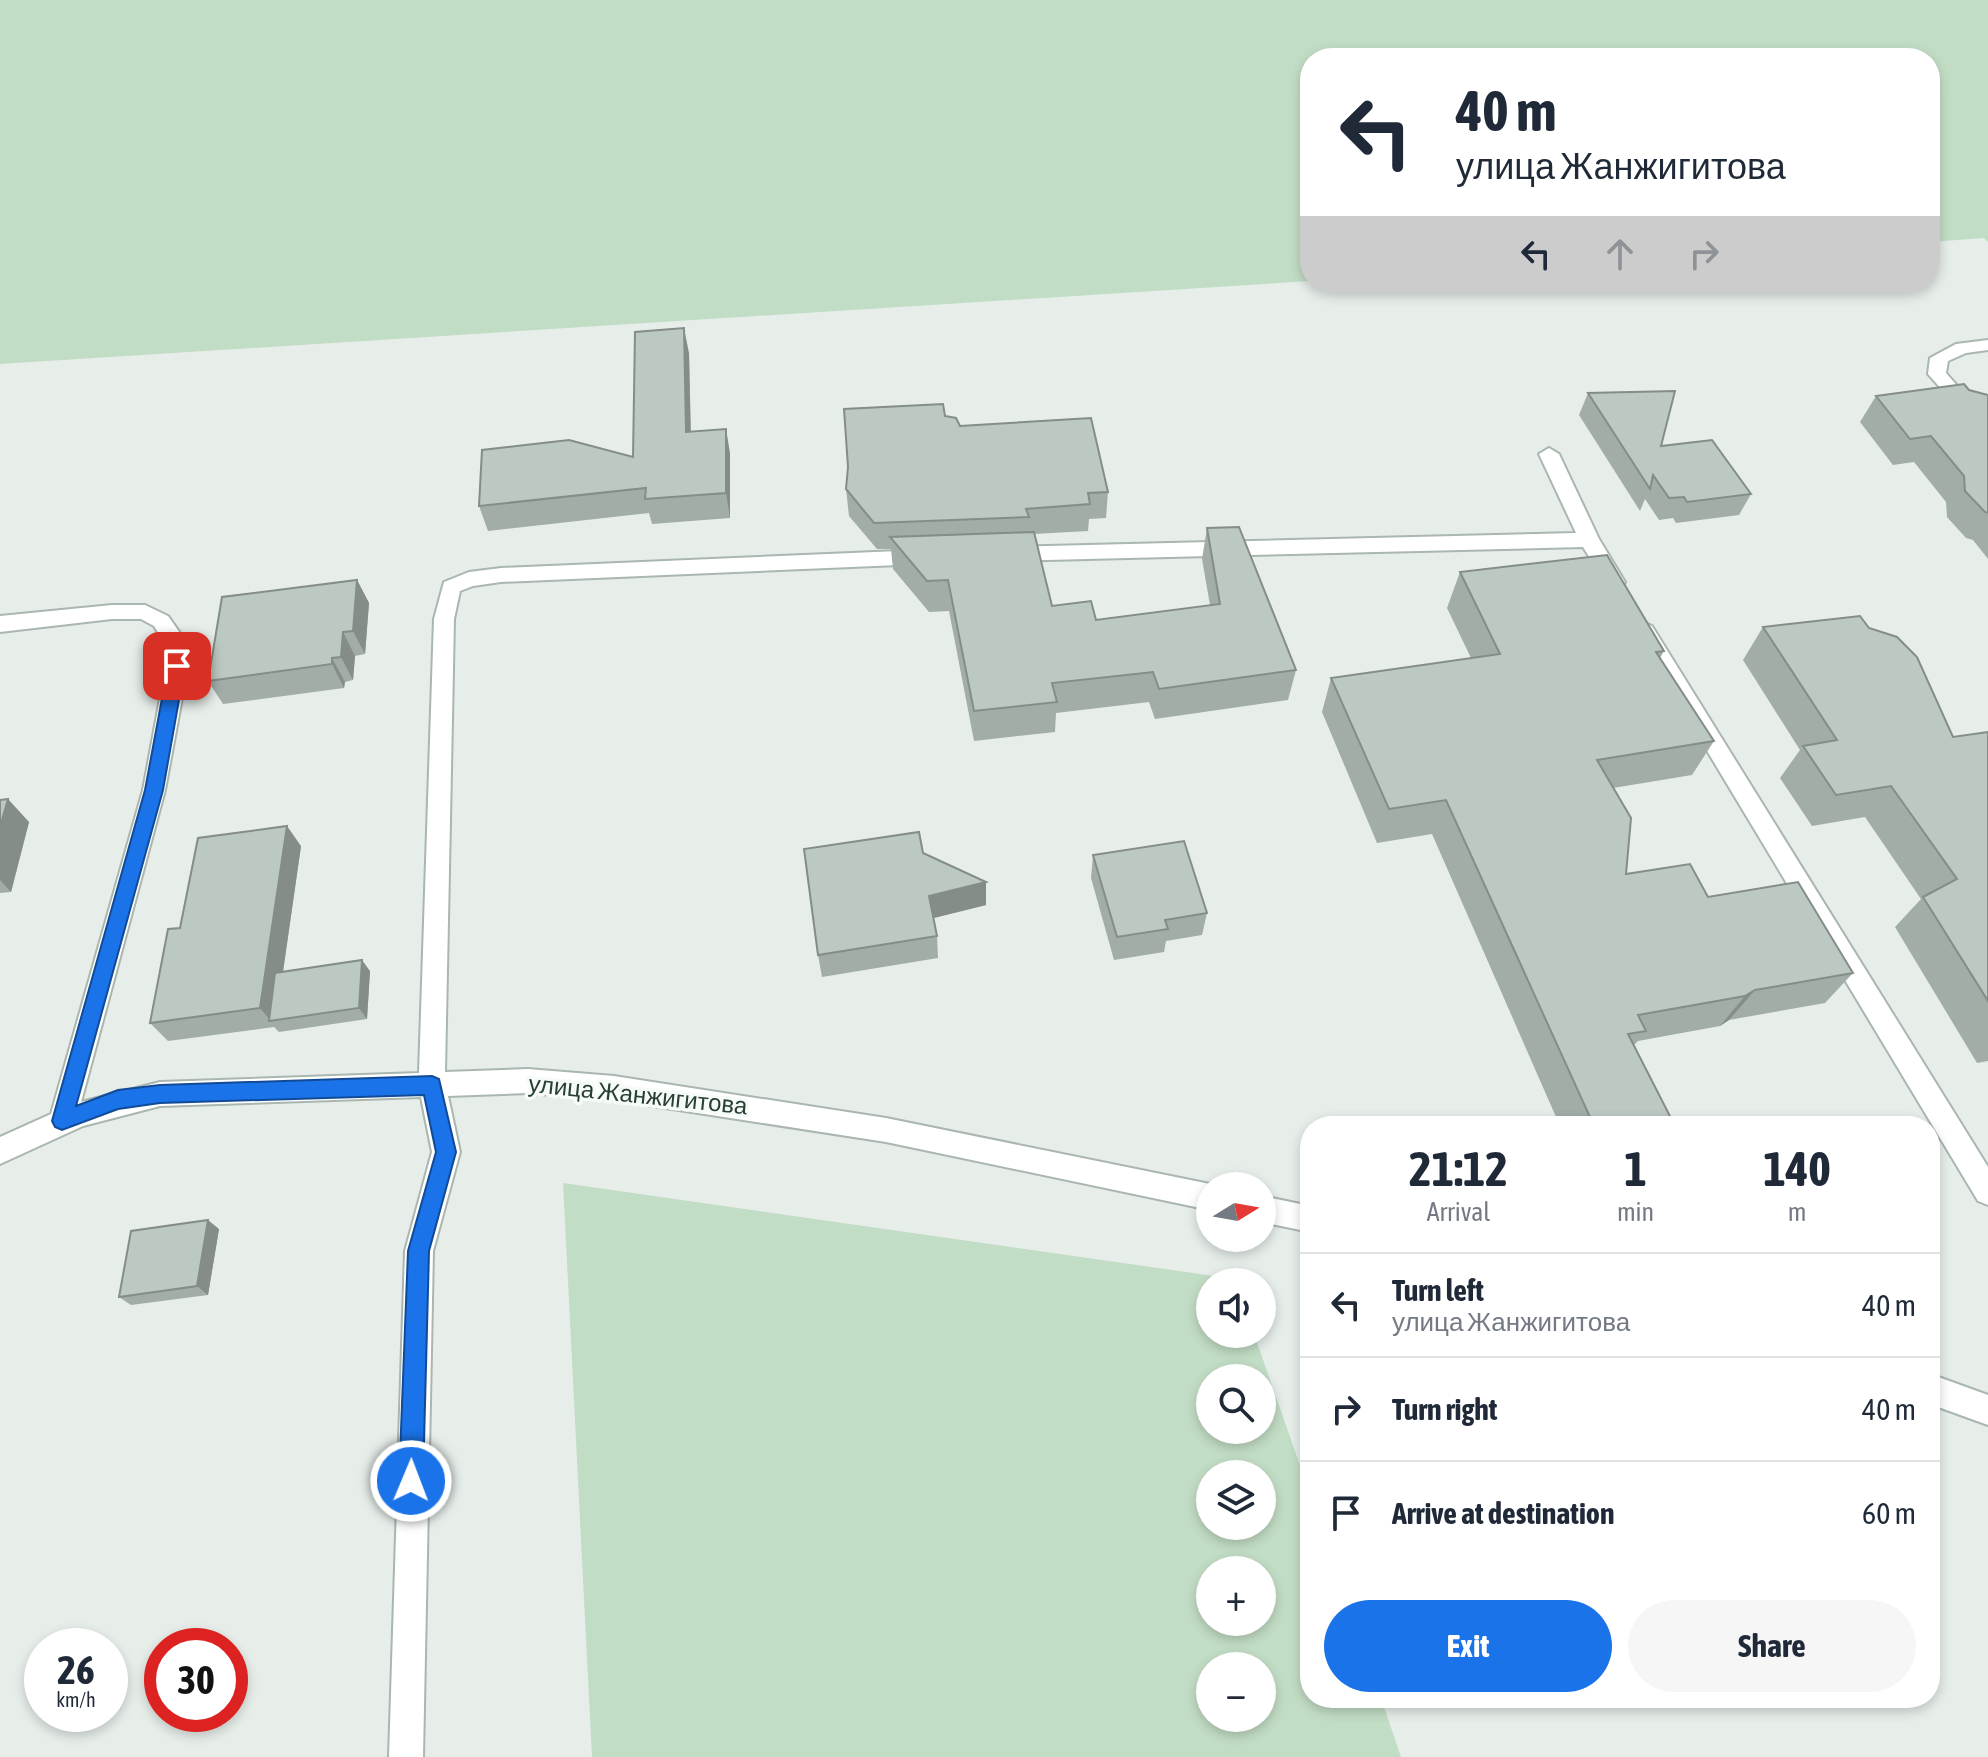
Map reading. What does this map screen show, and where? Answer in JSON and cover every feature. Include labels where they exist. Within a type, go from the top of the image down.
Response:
[{"type":"street","points":[[1958,397],[1937,374],[1939,358],[1962,348],[1988,345]]},
{"type":"street","points":[[1549,454],[1589,540],[1988,1192]]},
{"type":"street","points":[[982,554],[1589,540]]},
{"type":"street","points":[[406,1757],[419,1251],[446,1152],[432,1085],[444,619],[451,587],[469,579],[501,575],[950,555]]},
{"type":"street","points":[[0,624],[112,612],[145,612],[161,621],[176,643],[177,666],[154,790],[62,1121]]},
{"type":"street","name":"улица Жанжигитова","points":[[0,1151],[62,1121],[118,1100],[160,1094],[528,1081],[614,1088],[886,1130],[1196,1194]]},
{"type":"street","points":[[1276,1212],[1300,1217]]},
{"type":"street","points":[[1940,1393],[1988,1410]]},
{"type":"green space","points":[[0,0],[1988,0],[1988,242],[1984,238],[1940,241],[1940,48],[1300,48],[1300,282],[0,364]]},
{"type":"green space","points":[[563,1183],[1196,1273],[1196,1348],[1259,1348],[1264,1364],[1196,1364],[1196,1444],[1276,1444],[1276,1397],[1300,1465],[1300,1708],[1384,1708],[1401,1757],[592,1757]]},
{"type":"building","points":[[684,328],[686,432],[726,429],[726,493],[645,499],[646,488],[479,506],[482,450],[569,440],[633,457],[635,332]]},
{"type":"building","points":[[1964,384],[1969,390],[1988,395],[1988,513],[1965,491],[1964,476],[1931,436],[1910,439],[1876,396]]},
{"type":"building","points":[[1675,391],[1661,446],[1712,440],[1751,494],[1687,502],[1684,497],[1669,498],[1653,475],[1650,489],[1588,393]]},
{"type":"building","points":[[943,404],[945,416],[956,418],[960,426],[1091,418],[1108,492],[1088,493],[1090,504],[1026,509],[1029,517],[874,523],[846,489],[848,467],[844,409]]},
{"type":"building","points":[[1239,527],[1296,670],[1159,689],[1153,672],[1052,683],[1057,702],[974,711],[948,580],[927,581],[890,537],[1034,532],[1052,606],[1091,601],[1096,620],[1220,604],[1207,528]]},
{"type":"building","points":[[1607,555],[1664,651],[1656,652],[1714,741],[1597,760],[1631,818],[1626,874],[1690,864],[1708,897],[1798,882],[1853,973],[1638,1015],[1646,1031],[1628,1034],[1670,1116],[1589,1116],[1446,800],[1389,809],[1331,678],[1500,654],[1460,572]]},
{"type":"building","points":[[357,580],[353,631],[343,632],[341,657],[332,658],[332,664],[208,681],[222,597]]},
{"type":"building","points":[[1860,616],[1869,628],[1897,637],[1917,657],[1953,737],[1988,732],[1988,1001],[1923,897],[1957,879],[1891,786],[1836,795],[1803,746],[1837,740],[1763,627]]},
{"type":"building","points":[[8,799],[0,827],[0,800]]},
{"type":"building","points":[[287,826],[260,1008],[150,1023],[168,929],[180,928],[198,838]]},
{"type":"building","points":[[919,832],[923,853],[986,882],[929,896],[937,936],[818,955],[804,849]]},
{"type":"building","points":[[1184,841],[1207,913],[1165,920],[1168,929],[1117,937],[1093,855]]},
{"type":"building","points":[[362,960],[359,1008],[269,1021],[275,973]]},
{"type":"building","points":[[208,1220],[197,1286],[119,1297],[131,1231]]},
{"type":"route","points":[[177,666],[154,790],[62,1121],[118,1100],[160,1094],[432,1085],[446,1152],[419,1251],[411,1481]]}]
